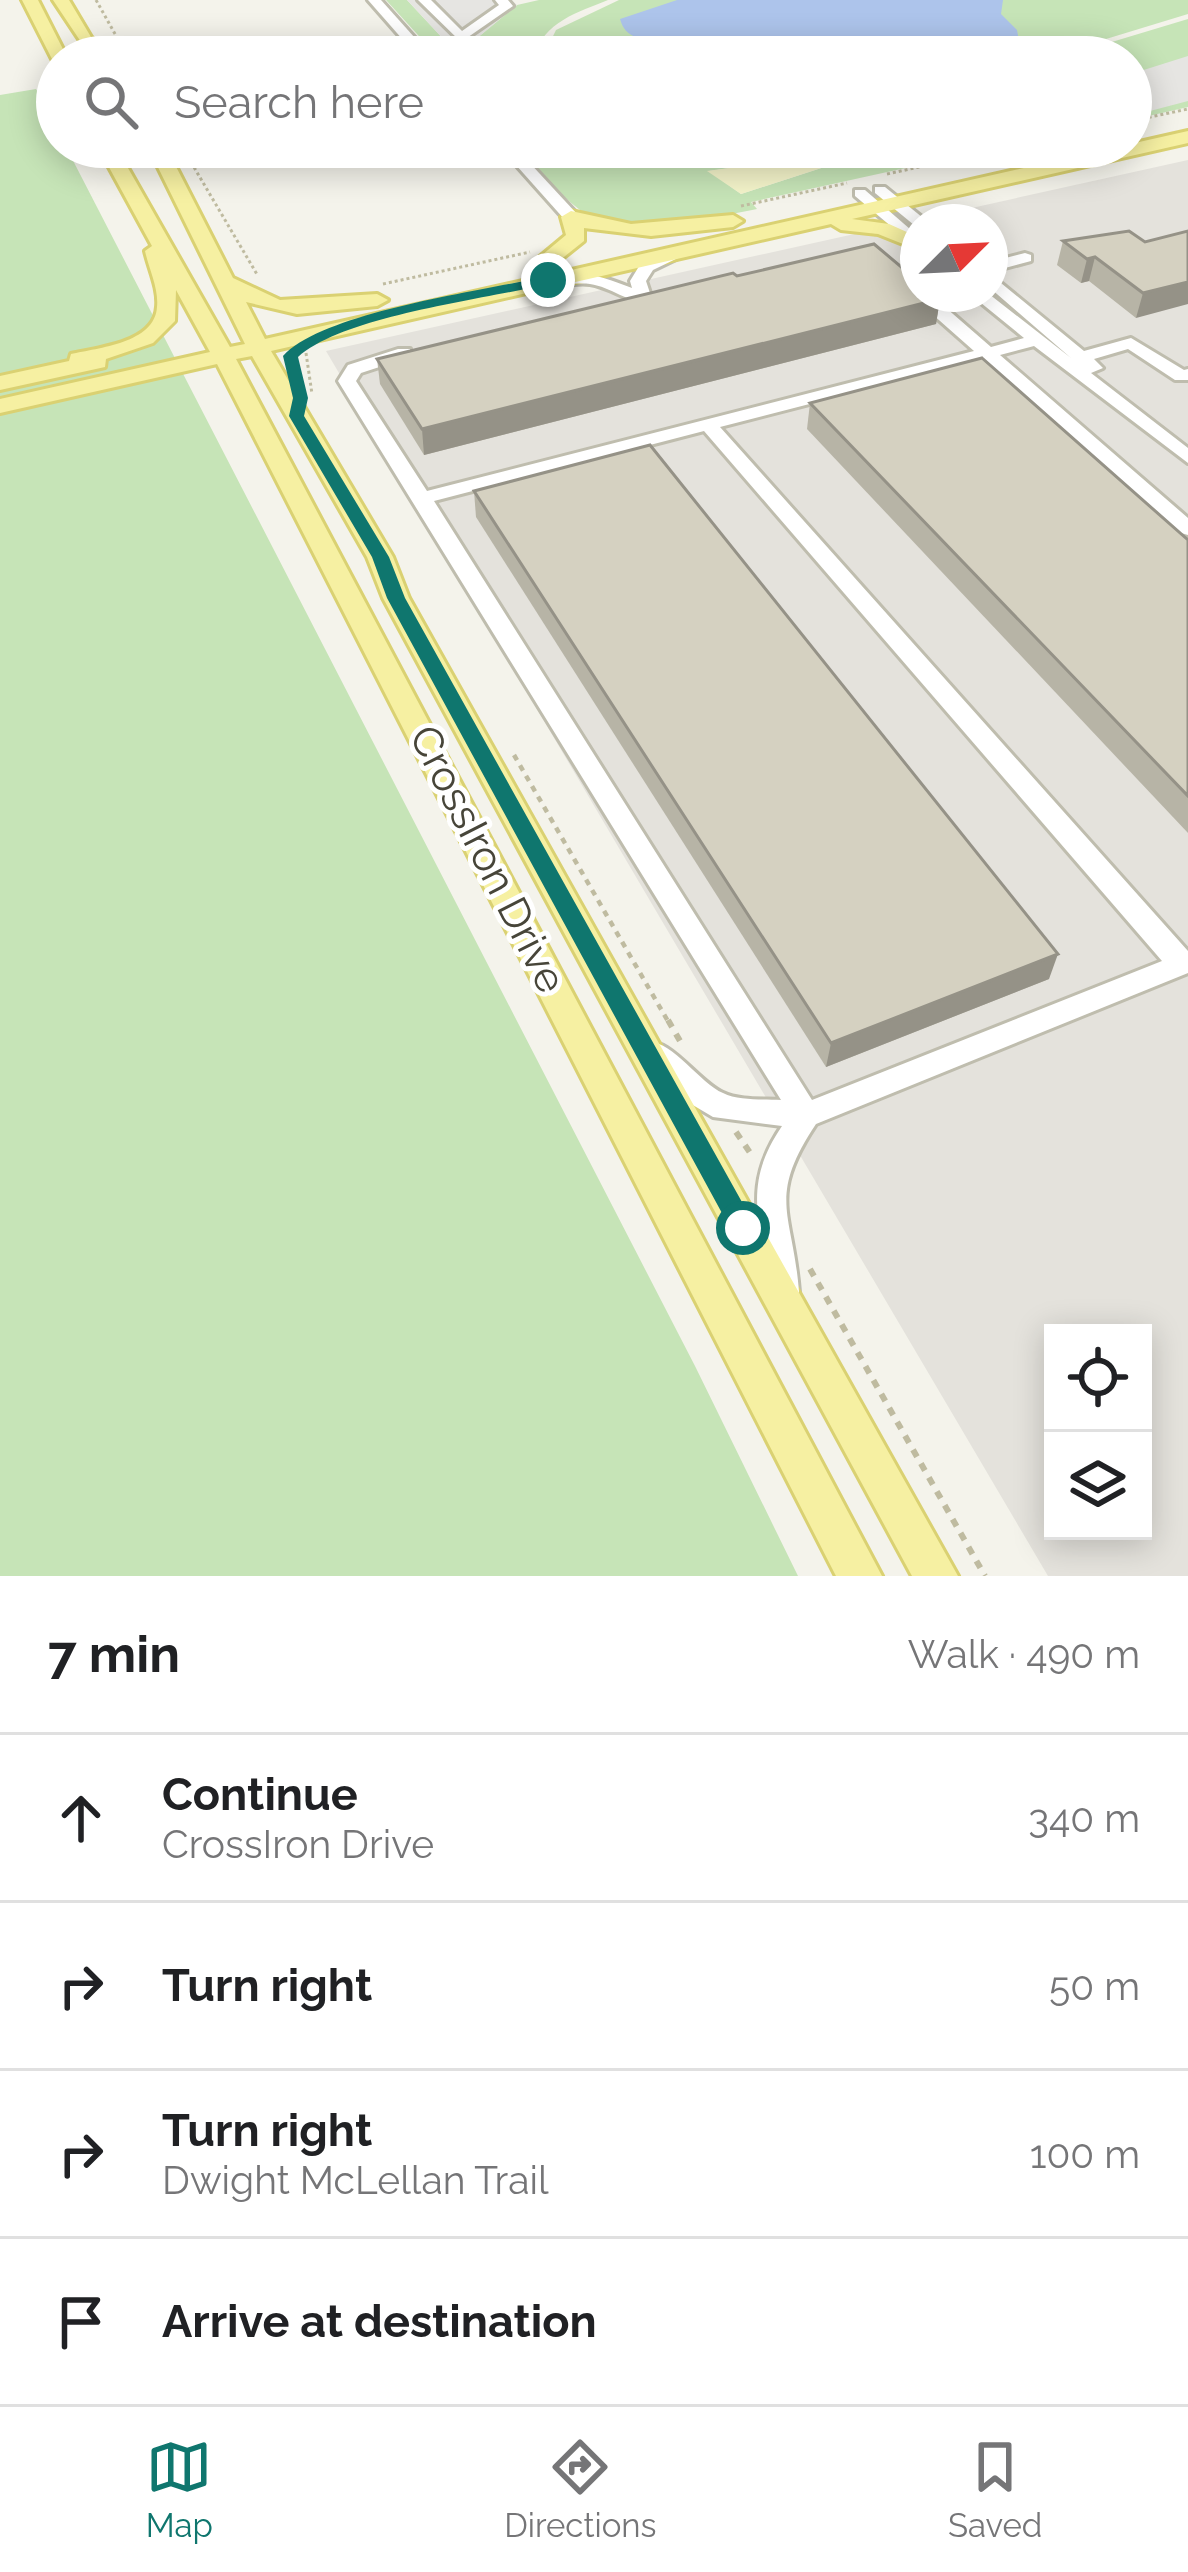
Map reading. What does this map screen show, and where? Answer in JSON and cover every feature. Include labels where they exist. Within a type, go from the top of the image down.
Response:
[{"type":"main road","points":[[61,0],[82,36]]},
{"type":"main road","points":[[82,2],[96,36]]},
{"type":"main road","points":[[28,3],[47,36]]},
{"type":"main road","points":[[1152,128],[1188,120]]},
{"type":"main road","points":[[1152,144],[1188,136]]},
{"type":"main road","name":"CrossIron Drive","points":[[119,168],[218,345],[860,1576]]},
{"type":"main road","name":"CrossIron Drive","points":[[167,168],[252,338],[307,412],[396,598],[936,1576]]},
{"type":"main road","points":[[222,280],[255,302],[284,309],[543,265],[976,168]]},
{"type":"main road","points":[[874,191],[970,185],[1046,168]]},
{"type":"main road","points":[[937,204],[970,185]]},
{"type":"main road","points":[[571,217],[631,232],[740,221],[856,224],[900,236]]},
{"type":"main road","points":[[543,265],[577,237],[571,217]]},
{"type":"main road","points":[[307,412],[290,356],[309,340],[543,265],[681,251],[740,221]]},
{"type":"main road","points":[[3,393],[159,328],[168,309],[150,222]]},
{"type":"main road","points":[[252,338],[373,294]]},
{"type":"main road","points":[[3,393],[252,338],[349,325]]},
{"type":"main road","points":[[3,393],[182,380],[219,384],[250,406]]},
{"type":"street","points":[[374,0],[406,36]]},
{"type":"street","points":[[424,0],[459,36]]},
{"type":"street","points":[[464,36],[507,6],[501,0]]},
{"type":"street","points":[[526,168],[571,217]]},
{"type":"street","points":[[874,191],[900,209]]},
{"type":"street","points":[[874,191],[900,222]]},
{"type":"street","points":[[644,299],[638,281],[647,267],[681,251]]},
{"type":"street","points":[[1008,262],[1025,258]]},
{"type":"street","points":[[543,265],[644,299]]},
{"type":"street","points":[[599,309],[665,294]]},
{"type":"street","points":[[1008,294],[1124,394],[1158,432]]},
{"type":"street","points":[[941,312],[1188,529]]},
{"type":"street","points":[[999,312],[1188,457]]},
{"type":"street","points":[[422,498],[1034,341]]},
{"type":"street","points":[[1081,357],[1131,343],[1181,376],[1188,374]]},
{"type":"street","points":[[418,350],[354,369],[346,381],[806,1114]]},
{"type":"street","points":[[636,1035],[691,1089],[723,1108],[806,1114],[1184,963],[708,424]]},
{"type":"street","points":[[1158,432],[1188,427]]},
{"type":"street","points":[[783,1300],[783,1264],[769,1220],[768,1180],[806,1114]]},
{"type":"path","points":[[82,2],[110,36]]},
{"type":"path","points":[[1152,117],[1188,109]]},
{"type":"path","points":[[194,168],[266,290]]},
{"type":"path","points":[[740,221],[874,191],[946,168]]},
{"type":"path","points":[[373,294],[543,265]]},
{"type":"path","points":[[306,352],[307,412]]},
{"type":"path","points":[[514,756],[686,1051]]},
{"type":"path","points":[[723,1108],[768,1180]]},
{"type":"path","points":[[803,1253],[985,1576]]},
{"type":"shaded area","points":[[386,0],[407,0],[441,36],[419,36]]},
{"type":"shaded area","points":[[407,0],[511,0],[517,5],[480,36],[441,36]]},
{"type":"shaded area","points":[[539,0],[608,0],[574,14],[545,35],[480,36],[517,5]]},
{"type":"shaded area","points":[[619,0],[1188,0],[1188,14],[1116,36],[553,36],[556,30]]},
{"type":"shaded area","points":[[1188,19],[1188,107],[1152,115],[1152,36],[1132,36]]},
{"type":"shaded area","points":[[1188,56],[1188,101],[1152,110],[1152,67]]},
{"type":"shaded area","points":[[36,89],[36,168],[77,168],[695,1366],[798,1576],[0,1576],[0,95]]},
{"type":"shaded area","points":[[1188,160],[1188,1576],[1048,1576],[326,351],[900,224],[900,312],[1008,312],[1008,204],[989,204]]},
{"type":"shaded area","points":[[538,168],[730,168],[709,171],[741,194],[821,168],[906,168],[751,202],[757,209],[666,226],[619,226],[598,220]]},
{"type":"sand","points":[[729,168],[821,168],[741,194],[707,171]]},
{"type":"water","points":[[677,0],[1003,0],[1001,14],[1018,36],[634,36],[620,19]]},
{"type":"building","points":[[1129,231],[1145,242],[1188,231],[1188,282],[1143,293],[1095,257],[1087,259],[1063,241]]},
{"type":"building","points":[[874,244],[900,266],[900,309],[422,429],[377,359],[733,273],[737,276]]},
{"type":"building","points":[[982,358],[1188,540],[1188,796],[810,403]]},
{"type":"building","points":[[650,445],[1058,954],[831,1043],[474,491]]},
{"type":"route","points":[[548,280],[349,325],[309,340],[290,356],[300,398],[296,416],[380,557],[396,598],[743,1228]]}]
